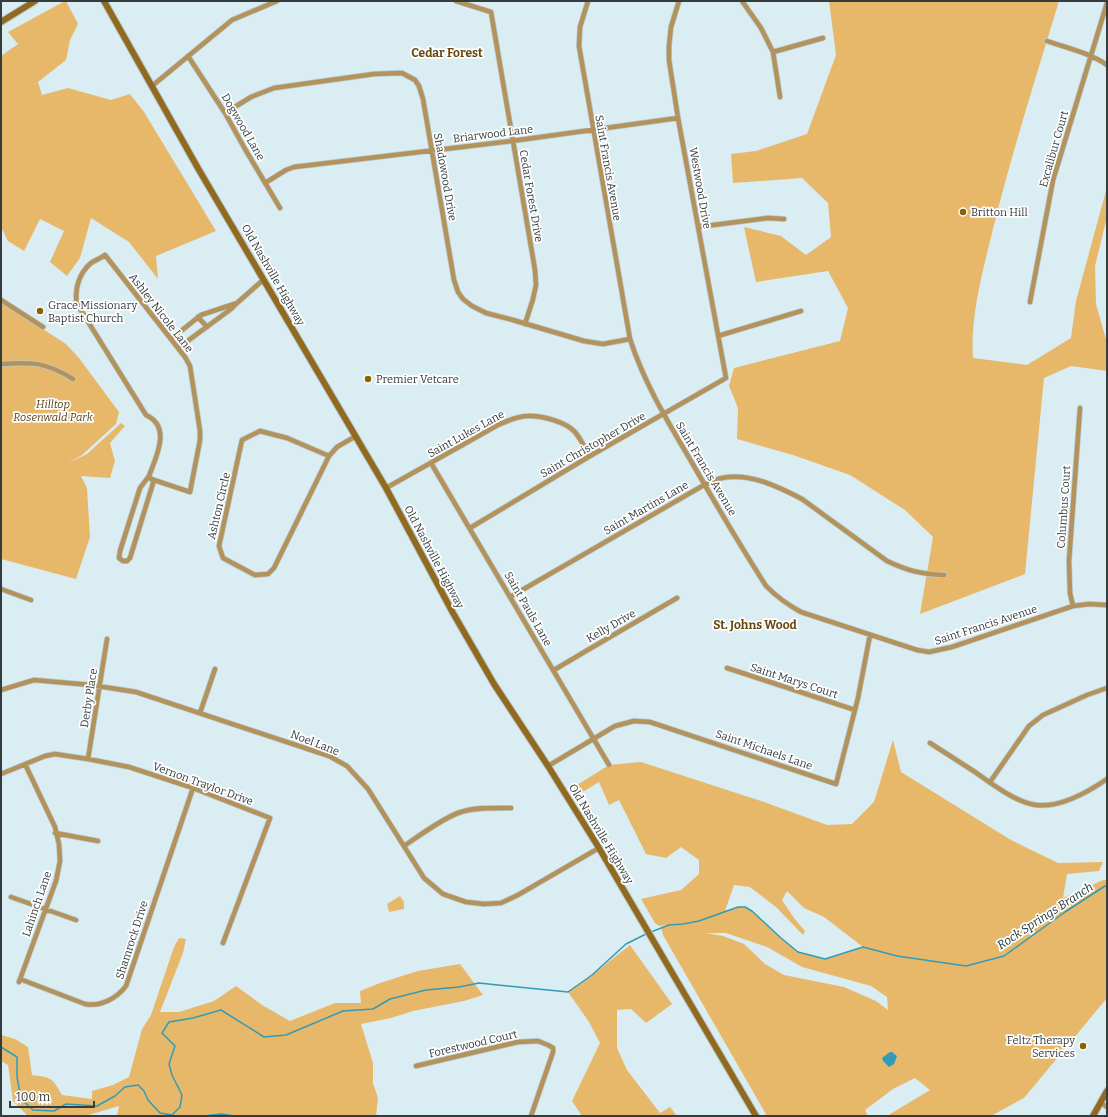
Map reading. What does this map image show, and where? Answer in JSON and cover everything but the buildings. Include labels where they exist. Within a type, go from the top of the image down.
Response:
[{"type":"main road","points":[[1,22],[35,1]]},
{"type":"main road","name":"Old Nashville Highway","points":[[104,1],[199,170],[386,488],[453,613],[494,684],[548,766],[598,848],[756,1116]]},
{"type":"main road","points":[[1093,1116],[1107,1091]]},
{"type":"street","points":[[152,86],[232,20],[277,1]]},
{"type":"street","name":"Cedar Forest Drive","points":[[456,1],[491,12],[536,285],[525,324]]},
{"type":"street","name":"Saint Francis Avenue","points":[[588,1],[580,27],[579,46],[592,130],[630,339],[635,356],[664,415],[704,485],[763,581],[778,597],[801,612],[870,636],[916,650],[929,652],[941,650],[1073,606],[1089,604],[1107,605]]},
{"type":"street","name":"Westwood Drive","points":[[679,1],[671,27],[669,46],[670,60],[678,118],[726,378]]},
{"type":"street","points":[[742,1],[762,28],[773,52],[780,96]]},
{"type":"street","name":"Excalibur Court","points":[[1030,302],[1053,180],[1107,3]]},
{"type":"street","points":[[773,52],[823,38]]},
{"type":"street","points":[[1047,41],[1099,59],[1107,65]]},
{"type":"street","name":"Dogwood Lane","points":[[188,56],[225,112],[280,208]]},
{"type":"street","name":"Shadowood Drive","points":[[225,112],[252,97],[274,88],[374,74],[402,73],[415,80],[419,86],[423,99],[454,280],[458,292],[464,299],[480,311],[575,339],[594,343],[613,343],[630,339]]},
{"type":"street","name":"Briarwood Lane","points":[[265,183],[286,170],[294,167],[512,141],[678,118]]},
{"type":"street","points":[[698,227],[768,218],[784,219]]},
{"type":"street","name":"Ashley Nicole Lane","points":[[149,476],[160,444],[160,430],[151,418],[146,416],[76,304],[75,296],[79,279],[90,264],[105,255],[178,348],[190,366],[200,432],[200,440],[190,492],[154,480]]},
{"type":"street","points":[[178,348],[231,310],[263,280]]},
{"type":"street","points":[[1,300],[43,327]]},
{"type":"street","points":[[171,339],[198,317],[218,308],[237,303]]},
{"type":"street","points":[[718,336],[801,311]]},
{"type":"street","points":[[198,317],[207,328]]},
{"type":"street","points":[[1,364],[22,362],[40,364],[61,372],[73,379]]},
{"type":"street","name":"Saint Christopher Drive","points":[[470,528],[590,456],[664,415],[726,378]]},
{"type":"street","name":"Columbus Court","points":[[1073,606],[1070,593],[1070,561],[1080,408]]},
{"type":"street","name":"Saint Lukes Lane","points":[[386,488],[498,425],[517,417],[529,415],[547,418],[563,424],[574,431],[590,456]]},
{"type":"street","name":"Ashton Circle","points":[[329,456],[287,438],[260,431],[242,440],[219,546],[224,558],[255,575],[268,574],[274,568],[329,456],[337,447],[356,436]]},
{"type":"street","name":"Saint Pauls Lane","points":[[432,463],[609,765]]},
{"type":"street","points":[[149,476],[154,480],[130,558],[128,561],[123,561],[119,558],[120,551],[140,488],[149,476]]},
{"type":"street","name":"Saint Martins Lane","points":[[510,597],[704,485],[720,478],[737,476],[780,488],[802,499],[887,561],[921,574],[944,575]]},
{"type":"street","points":[[1,589],[31,600]]},
{"type":"street","name":"Kelly Drive","points":[[554,670],[677,598]]},
{"type":"street","name":"Saint Michaels Lane","points":[[548,766],[615,726],[634,721],[650,722],[836,784],[855,710],[870,636]]},
{"type":"street","name":"Derby Place","points":[[88,759],[107,639]]},
{"type":"street","name":"Saint Marys Court","points":[[728,668],[855,710]]},
{"type":"street","points":[[200,713],[215,669]]},
{"type":"street","name":"Noel Lane","points":[[1,690],[34,680],[99,686],[136,692],[329,756],[347,766],[368,789],[424,878],[443,894],[466,902],[484,904],[501,903],[518,895],[598,848]]},
{"type":"street","points":[[990,782],[1029,726],[1043,715],[1087,695],[1107,688]]},
{"type":"street","points":[[930,743],[1012,796],[1029,804],[1044,805],[1066,800],[1083,793],[1107,779]]},
{"type":"street","name":"Vernon Traylor Drive","points":[[1,774],[45,756],[55,754],[88,759],[129,767],[193,788],[270,818],[223,943]]},
{"type":"street","name":"Lahinch Lane","points":[[19,980],[56,881],[60,861],[59,844],[55,833],[55,827],[25,764]]},
{"type":"street","name":"Shamrock Drive","points":[[19,980],[85,1004],[92,1005],[100,1004],[120,994],[126,986],[193,788]]},
{"type":"street","points":[[404,846],[441,822],[460,812],[482,809],[511,808]]},
{"type":"street","points":[[55,833],[98,840]]},
{"type":"street","points":[[11,897],[76,920]]},
{"type":"street","name":"Forestwood Court","points":[[416,1066],[518,1042],[538,1041],[548,1044],[553,1048],[553,1052],[531,1116]]},
{"type":"street","points":[[1100,1103],[1107,1107]]},
{"type":"green space","points":[[65,1],[78,24],[70,40],[66,60],[38,82],[42,95],[68,88],[111,100],[130,94],[144,112],[216,231],[156,256],[158,279],[129,242],[91,218],[80,258],[67,276],[50,262],[64,231],[40,219],[24,251],[8,241],[1,227],[1,56],[18,44],[8,32]]},
{"type":"green space","points":[[829,1],[1059,1],[1016,143],[985,261],[973,326],[973,358],[1027,365],[1071,338],[1076,301],[1107,187],[1107,217],[1095,266],[1096,304],[1107,343],[1107,371],[1071,366],[1044,378],[1025,574],[920,614],[933,537],[905,510],[850,475],[793,455],[737,439],[738,408],[729,386],[734,368],[840,341],[848,308],[828,271],[756,282],[744,227],[781,236],[806,255],[831,237],[828,203],[802,178],[733,183],[731,154],[756,151],[807,134],[836,55]]},
{"type":"green space","name":"Hilltop Rosenwald Park","points":[[1,302],[66,344],[79,358],[119,412],[116,424],[82,455],[68,463],[87,454],[121,423],[125,426],[110,443],[115,461],[110,478],[81,476],[87,488],[90,537],[76,579],[1,559]]},
{"type":"green space","points":[[893,740],[901,772],[1011,840],[1058,863],[1103,862],[1099,871],[1067,874],[1063,898],[1103,880],[1107,880],[1107,998],[1024,1098],[991,1116],[887,1116],[930,1090],[915,1078],[893,1089],[865,1110],[868,1116],[767,1116],[663,935],[661,927],[667,925],[659,926],[655,923],[641,899],[681,890],[699,874],[699,860],[681,847],[666,858],[646,854],[619,800],[609,805],[599,782],[578,795],[574,789],[577,785],[609,765],[641,762],[761,801],[827,825],[852,824],[874,802]],"holes":[[[734,885],[750,887],[776,907],[803,935],[805,931],[782,900],[787,891],[804,908],[824,917],[863,947],[825,959],[798,952],[752,911],[745,907],[738,907],[725,911]],[[706,933],[726,933],[767,947],[802,967],[871,986],[887,997],[888,1010],[876,1001],[844,987],[784,975],[765,964],[744,944],[723,936]]]},
{"type":"green space","points":[[400,896],[404,902],[404,909],[389,912],[387,904]]},
{"type":"green space","points":[[179,938],[186,939],[183,953],[160,1012],[179,1012],[214,1001],[236,986],[262,1005],[290,1021],[335,1003],[361,1003],[360,991],[380,983],[418,971],[460,964],[483,995],[464,1001],[413,1011],[391,1018],[361,1024],[373,1063],[373,1083],[378,1098],[376,1116],[117,1116],[119,1106],[85,1116],[28,1116],[13,1101],[8,1065],[1,1061],[1,1035],[15,1039],[28,1047],[32,1075],[48,1078],[54,1082],[62,1095],[92,1099],[92,1091],[113,1085],[129,1077],[142,1029],[151,1015],[174,947]]},
{"type":"green space","points":[[630,945],[672,1004],[646,1023],[631,1009],[617,1010],[617,1048],[627,1070],[660,1113],[670,1107],[677,1116],[582,1116],[572,1101],[600,1043],[589,1022],[568,992]]},
{"type":"water","points":[[890,1052],[897,1056],[894,1064],[889,1067],[882,1058]]},
{"type":"waterway","name":"Rock Springs Branch","points":[[651,932],[669,925],[699,921],[738,907],[745,907],[752,911],[798,952],[825,959],[863,947],[897,956],[966,966],[1004,956],[1065,912],[1107,886]]},
{"type":"waterway","name":"Rock Springs Branch","points":[[1,1047],[17,1057],[17,1077],[21,1099],[33,1110],[54,1111],[66,1104],[97,1106],[115,1096],[125,1087],[138,1085],[144,1091],[148,1100],[160,1113],[172,1115],[180,1107],[182,1095],[172,1075],[169,1064],[175,1046],[162,1033],[169,1022],[193,1018],[221,1010],[264,1037],[286,1035],[343,1011],[373,1009],[390,999],[426,990],[459,987],[479,983],[568,992],[592,975],[626,944],[648,933]]},
{"type":"waterway","points":[[204,1116],[221,1114],[235,1116]]},
{"type":"place","name":"Britton Hill","points":[[963,212]]},
{"type":"place","name":"Grace Missionary Baptist Church","points":[[40,311]]},
{"type":"place","name":"Premier Vetcare","points":[[368,379]]},
{"type":"place","name":"Feltz Therapy Services","points":[[1083,1046]]},
{"type":"district","name":"Cedar Forest","points":[[447,53]]},
{"type":"district","name":"St. Johns Wood","points":[[755,625]]}]
